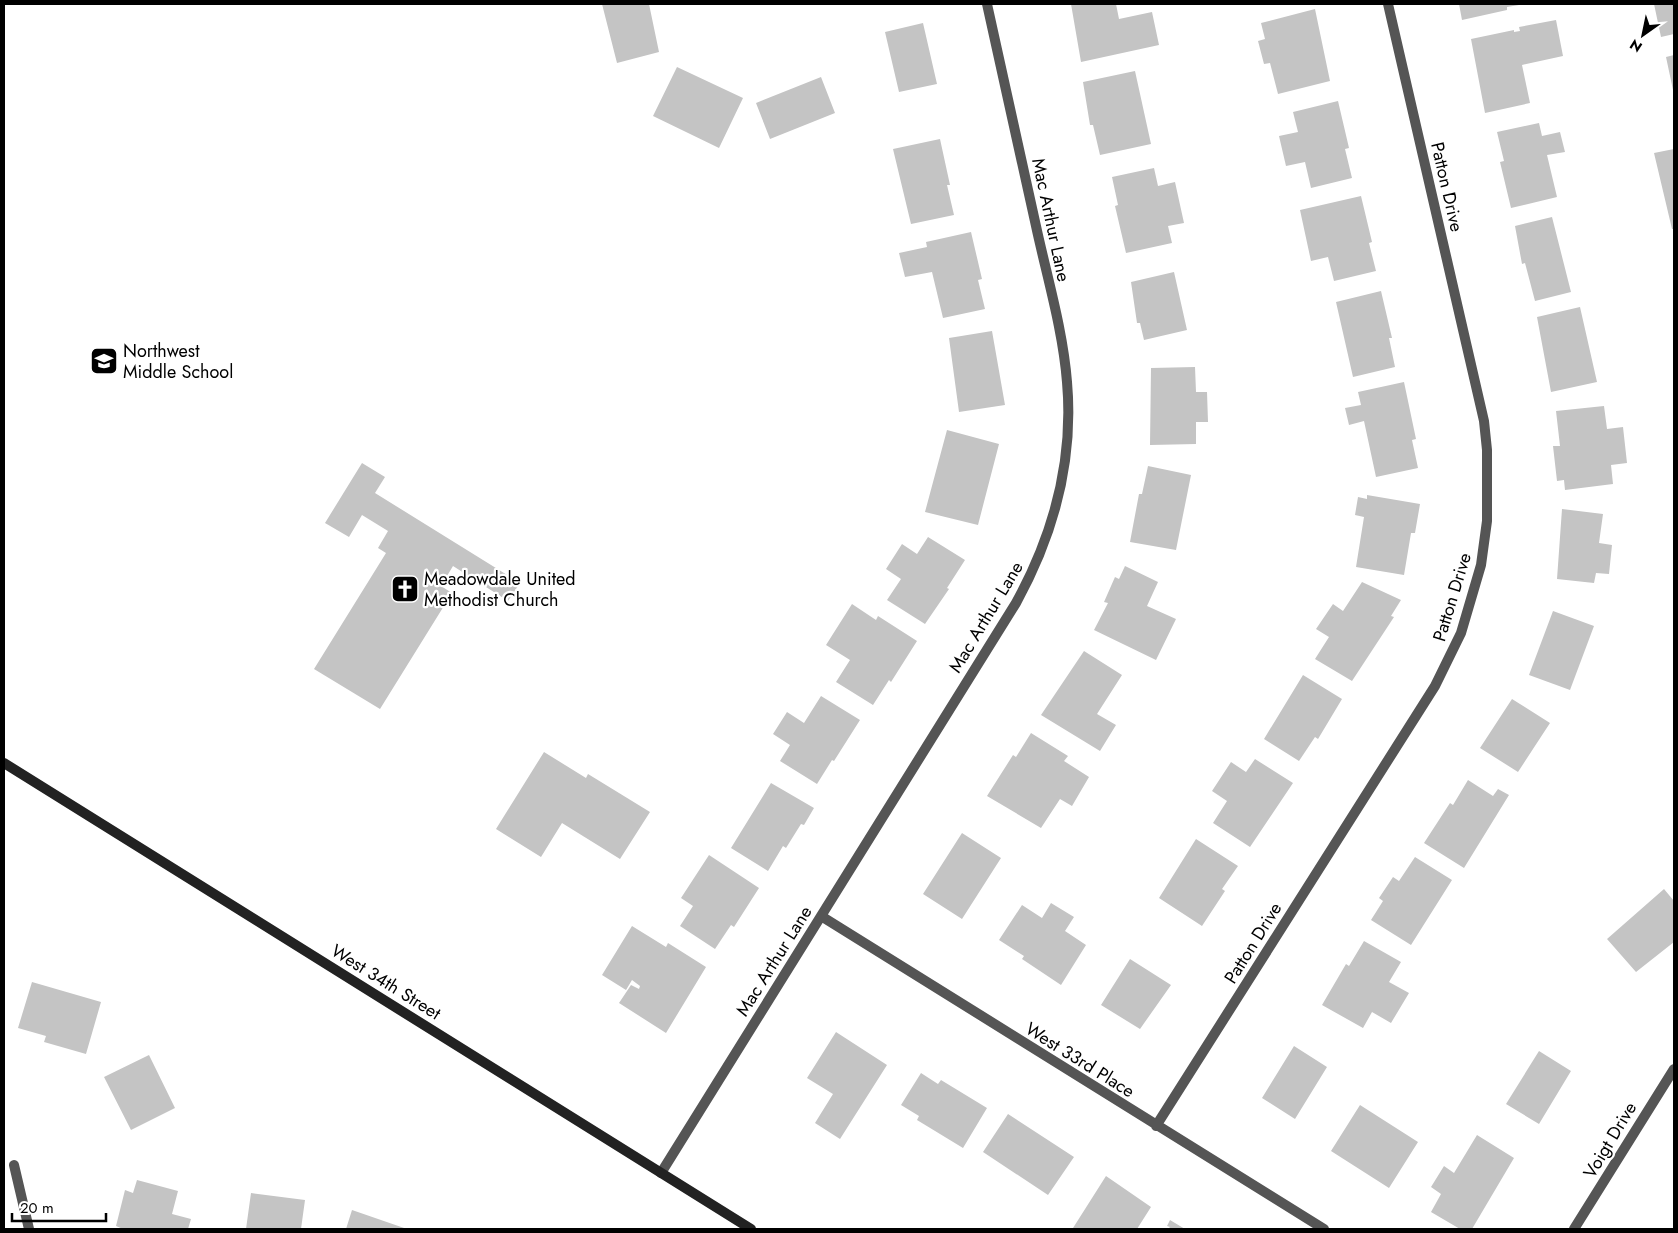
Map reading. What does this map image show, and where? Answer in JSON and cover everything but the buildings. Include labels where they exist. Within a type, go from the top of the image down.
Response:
[{"type":"street","name":"Mac Arthur Lane","points":[[660,1173],[1030,578],[1052,526],[1064,475],[1069,424],[1066,366],[987,4]]},
{"type":"street","name":"Patton Drive","points":[[1156,1126],[1435,686],[1461,633],[1481,565],[1488,508],[1484,420],[1388,4]]},
{"type":"street","name":"West 34th Street","points":[[4,764],[751,1229]]},
{"type":"street","name":"West 33rd Place","points":[[821,916],[1324,1229]]},
{"type":"street","name":"Voigt Drive","points":[[1574,1229],[1674,1069]]},
{"type":"street","points":[[14,1165],[29,1229]]},
{"type":"place","name":"Northwest Middle School","points":[[104,361]]},
{"type":"place","name":"Meadowdale United Methodist Church","points":[[405,589]]}]
